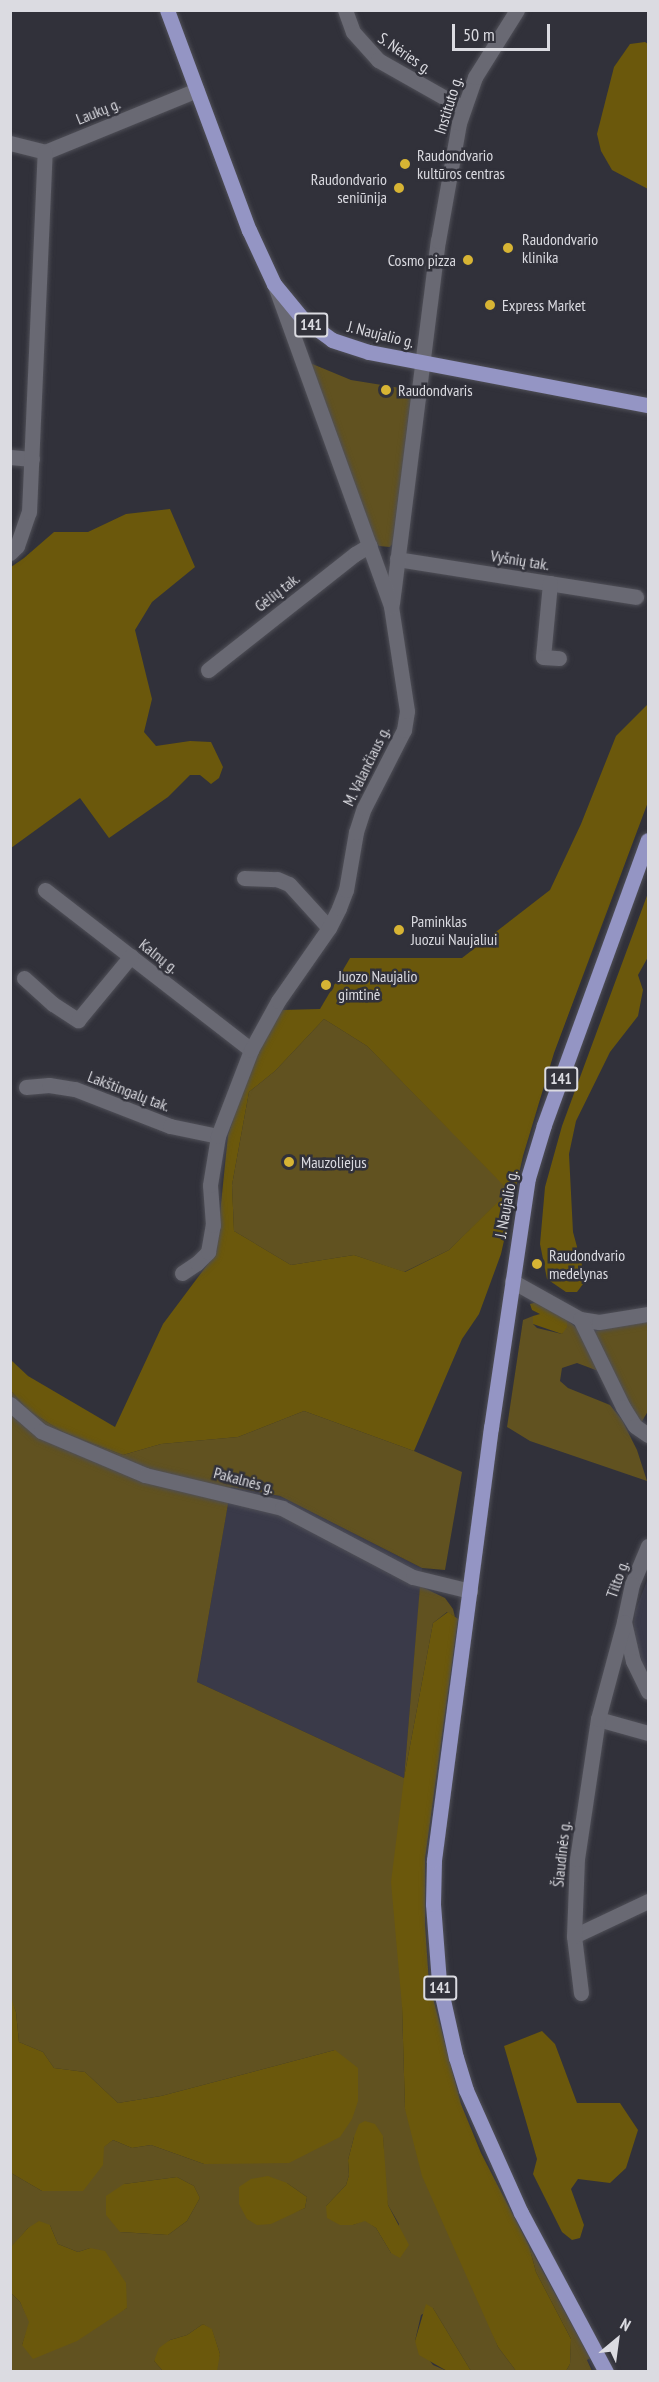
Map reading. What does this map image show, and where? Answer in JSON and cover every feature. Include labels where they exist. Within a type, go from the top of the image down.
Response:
[{"type":"main road","name":"J. Naujalio g.","points":[[166,10],[249,230],[274,284],[302,318],[332,340],[369,352],[648,405]]},
{"type":"main road","name":"J. Naujalio g.","points":[[470,1591],[512,1281],[523,1208],[535,1153],[648,840]]},
{"type":"main road","name":"141","points":[[470,1591],[434,1860],[433,1904],[439,1982],[456,2058],[478,2122],[521,2214],[606,2372]]},
{"type":"street","name":"S. Nėries g.","points":[[345,10],[353,32],[378,60],[463,108]]},
{"type":"street","name":"Instituto g.","points":[[391,606],[438,241],[463,108],[475,77],[517,10]]},
{"type":"street","name":"Laukų g.","points":[[45,152],[197,90]]},
{"type":"street","points":[[10,143],[45,152],[29,512],[17,546],[10,553]]},
{"type":"street","name":"M. Valančiaus g.","points":[[182,1273],[208,1252],[213,1225],[210,1185],[218,1136],[251,1050],[278,1001],[329,928],[346,890],[356,832],[364,808],[404,730],[407,711],[391,606],[274,284]]},
{"type":"street","points":[[10,458],[32,459]]},
{"type":"street","name":"Gėlių tak.","points":[[208,670],[355,554],[370,545]]},
{"type":"street","name":"Vyšnių tak.","points":[[397,559],[636,597]]},
{"type":"street","points":[[550,583],[543,657],[559,658]]},
{"type":"street","points":[[244,878],[277,879],[289,884],[329,928]]},
{"type":"street","name":"Kalnų g.","points":[[45,890],[251,1050]]},
{"type":"street","points":[[24,978],[53,1004],[78,1020],[131,956]]},
{"type":"street","name":"Lakštingalų tak.","points":[[26,1087],[49,1085],[75,1089],[170,1126],[218,1136]]},
{"type":"street","points":[[512,1281],[580,1319],[599,1322],[648,1314]]},
{"type":"street","points":[[580,1319],[623,1407],[635,1426],[648,1435]]},
{"type":"street","name":"Pakalnės g.","points":[[10,1404],[41,1431],[145,1475],[282,1508],[413,1577],[470,1591]]},
{"type":"street","name":"Tilto g.","points":[[648,1546],[632,1584],[624,1622],[633,1661],[648,1692]]},
{"type":"street","name":"Šiaudinės g.","points":[[581,1993],[574,1936],[577,1858],[598,1719],[624,1622]]},
{"type":"street","points":[[598,1719],[648,1733]]},
{"type":"street","points":[[574,1936],[648,1901]]},
{"type":"shaded area","points":[[645,42],[648,44],[648,189],[612,170],[601,151],[597,134],[614,67],[630,44]]},
{"type":"shaded area","points":[[310,363],[351,380],[413,390],[393,543],[390,547],[379,546],[371,536]]},
{"type":"shaded area","points":[[170,509],[195,567],[152,602],[135,630],[152,699],[144,732],[156,746],[190,741],[211,742],[223,767],[219,778],[211,784],[200,775],[190,775],[168,797],[109,838],[80,798],[11,848],[11,567],[54,532],[88,532],[126,514]]},
{"type":"shaded area","points":[[648,704],[648,802],[554,1053],[523,1156],[501,1254],[479,1314],[462,1339],[414,1451],[304,1411],[238,1437],[161,1444],[123,1455],[63,1432],[28,1410],[11,1391],[11,1360],[28,1376],[115,1427],[163,1324],[216,1253],[228,1135],[252,1061],[282,1010],[320,1009],[350,958],[462,958],[550,890],[581,824],[616,736]],"holes":[[[324,1019],[367,1046],[509,1191],[449,1250],[405,1272],[354,1255],[291,1265],[234,1231],[232,1185],[249,1092],[275,1071]]]},
{"type":"shaded area","points":[[648,893],[648,957],[638,975],[643,990],[638,1016],[610,1052],[576,1121],[569,1154],[573,1232],[586,1280],[577,1292],[566,1292],[547,1279],[540,1244],[545,1187],[562,1126]]},
{"type":"shaded area","points":[[324,1019],[367,1046],[510,1191],[449,1250],[404,1272],[354,1255],[291,1265],[234,1231],[232,1185],[249,1092],[275,1071]]},
{"type":"shaded area","points":[[537,1302],[567,1320],[567,1327],[562,1334],[533,1324],[533,1316],[540,1314],[532,1310],[530,1304]]},
{"type":"shaded area","points":[[533,1316],[533,1324],[537,1328],[562,1334],[567,1320],[578,1329],[601,1372],[577,1363],[562,1368],[560,1381],[568,1388],[610,1405],[622,1420],[637,1450],[647,1481],[530,1441],[507,1427],[523,1320]]},
{"type":"shaded area","points":[[641,1320],[648,1321],[648,1411],[641,1423],[632,1413],[592,1332]]},
{"type":"shaded area","points":[[11,1391],[28,1410],[63,1432],[123,1455],[161,1444],[238,1437],[304,1411],[414,1451],[462,1472],[445,1570],[422,1568],[280,1496],[231,1487],[197,1682],[404,1778],[402,2006],[405,2108],[498,2347],[516,2371],[471,2371],[433,2308],[421,2315],[415,2341],[433,2365],[447,2371],[215,2371],[220,2354],[212,2330],[203,2324],[187,2335],[170,2340],[154,2361],[163,2371],[11,2371],[11,2293],[20,2302],[30,2322],[22,2345],[108,2318],[127,2308],[90,2248],[78,2252],[58,2244],[50,2225],[28,2228],[11,2248],[11,2173],[42,2191],[113,2140],[132,2148],[151,2145],[204,2164],[335,2050],[161,2096],[118,2103],[85,2072],[54,2068],[43,2052],[19,2042],[16,2012],[10,1997]],"holes":[[[383,2136],[385,2189],[388,2205],[399,2224],[391,2253],[376,2228],[365,2220],[353,2225],[326,2206],[346,2185],[349,2175],[348,2160],[354,2137]],[[177,2177],[194,2186],[200,2198],[187,2221],[168,2235],[120,2232],[124,2184]],[[287,2183],[307,2197],[305,2208],[290,2214]]]},
{"type":"shaded area","points":[[231,1486],[280,1496],[422,1568],[404,1778],[197,1682]]},
{"type":"shaded area","points":[[648,1578],[648,1682],[633,1632],[635,1612]]},
{"type":"shaded area","points":[[420,1586],[445,1598],[453,1609],[455,1617],[447,1612],[433,1623],[404,1778]]},
{"type":"shaded area","points":[[448,1612],[458,1619],[425,1859],[425,1924],[429,1983],[461,2104],[481,2153],[529,2246],[536,2272],[571,2339],[570,2364],[566,2371],[516,2371],[498,2347],[422,2176],[405,2109],[402,2006],[391,1882],[404,1778],[433,1623]]},
{"type":"shaded area","points":[[11,1997],[16,2012],[19,2042],[43,2052],[54,2068],[85,2072],[118,2103],[161,2096],[335,2050],[358,2068],[358,2101],[352,2119],[340,2137],[289,2163],[204,2164],[151,2145],[132,2148],[113,2140],[104,2147],[103,2165],[83,2191],[42,2191],[11,2173]]},
{"type":"shaded area","points":[[542,2031],[555,2044],[577,2103],[620,2103],[638,2130],[626,2168],[610,2183],[578,2179],[571,2189],[584,2225],[580,2238],[572,2240],[562,2232],[533,2174],[537,2159],[504,2046]]},
{"type":"shaded area","points":[[365,2121],[375,2124],[383,2136],[388,2205],[409,2245],[400,2258],[391,2253],[376,2228],[365,2221],[353,2225],[340,2225],[327,2218],[326,2206],[346,2185],[349,2175],[348,2160],[354,2137],[359,2124]]},
{"type":"shaded area","points":[[268,2176],[287,2183],[307,2197],[305,2208],[271,2224],[257,2225],[247,2219],[239,2204],[239,2187],[251,2179]]},
{"type":"shaded area","points":[[177,2177],[194,2186],[200,2198],[187,2221],[168,2235],[120,2232],[106,2215],[106,2196],[124,2184]]},
{"type":"shaded area","points":[[39,2221],[50,2225],[58,2244],[78,2252],[90,2248],[105,2251],[126,2283],[127,2308],[77,2341],[33,2359],[22,2345],[29,2322],[20,2302],[11,2293],[10,2248],[28,2228]]},
{"type":"shaded area","points":[[529,2246],[590,2358],[587,2360],[592,2371],[566,2371],[570,2364],[571,2339],[536,2272]]},
{"type":"shaded area","points":[[426,2304],[433,2308],[471,2371],[447,2371],[419,2355],[415,2341]]},
{"type":"shaded area","points":[[203,2324],[212,2329],[220,2354],[217,2371],[163,2371],[154,2361],[159,2348],[170,2340],[187,2335]]},
{"type":"place","name":"Raudondvario kultūros centras","points":[[405,164]]},
{"type":"place","name":"Raudondvario seniūnija","points":[[399,188]]},
{"type":"place","name":"Raudondvario klinika","points":[[508,248]]},
{"type":"place","name":"Cosmo pizza","points":[[468,260]]},
{"type":"place","name":"Express Market","points":[[490,305]]},
{"type":"place","name":"Raudondvaris","points":[[386,390]]},
{"type":"place","name":"Paminklas Juozui Naujaliui","points":[[399,930]]},
{"type":"place","name":"Juozo Naujalio gimtinė","points":[[326,985]]},
{"type":"place","name":"Mauzoliejus","points":[[289,1162]]},
{"type":"place","name":"Raudondvario medelynas","points":[[537,1264]]}]
